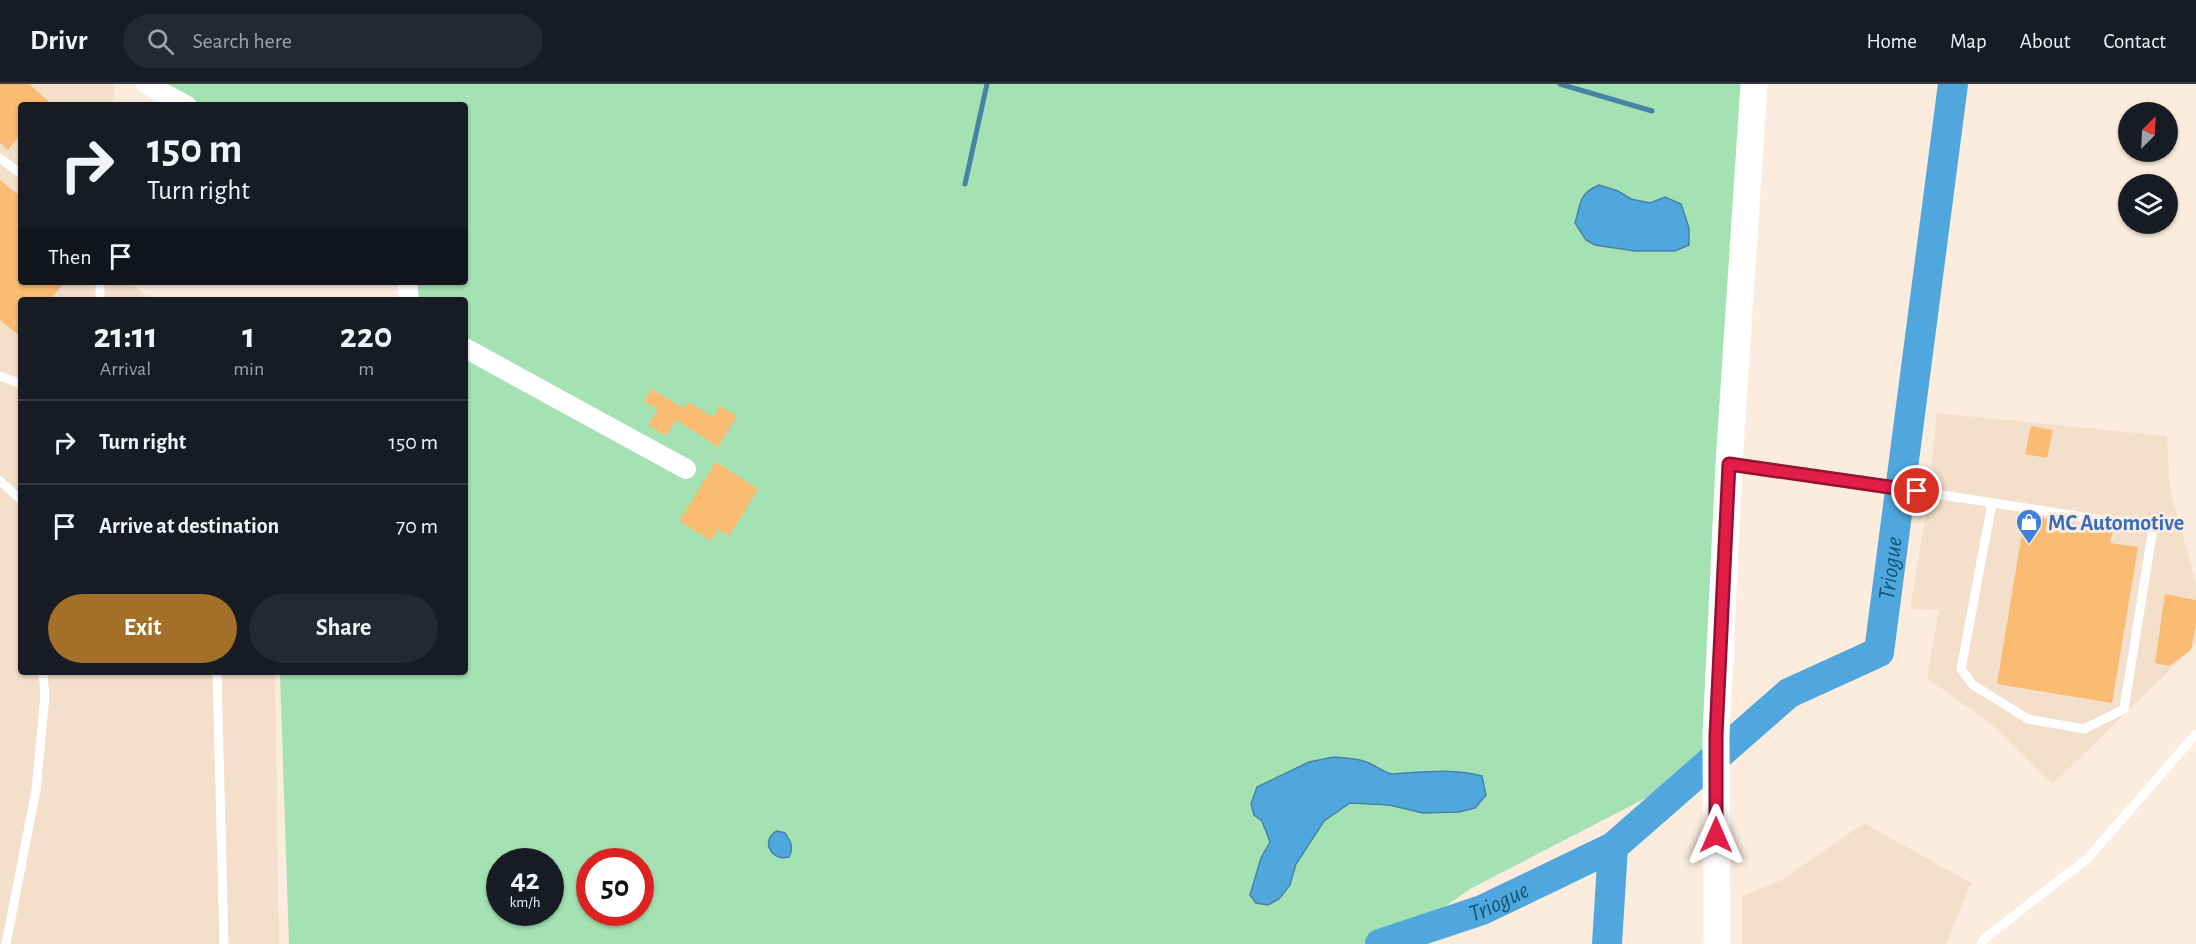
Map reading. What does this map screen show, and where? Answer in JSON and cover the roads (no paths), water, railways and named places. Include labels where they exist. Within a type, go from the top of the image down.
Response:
[{"type":"main road","points":[[1717,944],[1716,735],[1729,464],[1754,84]]},
{"type":"street","points":[[146,84],[180,102]]},
{"type":"street","points":[[468,350],[686,469]]},
{"type":"lane","points":[[0,158],[18,172]]},
{"type":"lane","points":[[0,376],[18,383]]},
{"type":"lane","points":[[1729,464],[1892,487],[2153,528],[2124,709],[2084,729],[2028,719],[1973,685],[1961,669],[1992,503]]},
{"type":"lane","points":[[0,481],[18,497]]},
{"type":"lane","points":[[6,944],[36,790],[45,696],[43,675]]},
{"type":"lane","points":[[217,675],[224,944]]},
{"type":"lane","points":[[1981,944],[1985,938],[2088,858],[2196,734]]},
{"type":"water","points":[[1599,185],[1618,191],[1631,199],[1650,203],[1665,197],[1681,204],[1689,228],[1689,245],[1675,251],[1635,251],[1595,245],[1586,240],[1575,223],[1584,196]]},
{"type":"water","points":[[1334,757],[1361,760],[1392,774],[1449,771],[1482,776],[1486,795],[1475,808],[1459,812],[1423,813],[1389,805],[1350,803],[1324,821],[1296,864],[1290,885],[1279,899],[1268,905],[1256,903],[1250,895],[1261,858],[1270,842],[1262,821],[1254,815],[1251,804],[1257,787],[1309,762]]},
{"type":"water","points":[[777,831],[785,833],[790,842],[792,847],[789,857],[777,856],[770,849],[769,840]]},
{"type":"waterway","points":[[965,184],[987,84]]},
{"type":"waterway","points":[[1560,84],[1652,111]]},
{"type":"waterway","name":"Triogue","points":[[1380,944],[1482,910],[1613,847],[1789,693],[1879,652],[1953,84]]},
{"type":"waterway","name":"Triogue","points":[[1607,944],[1613,847]]},
{"type":"place","name":"MC Automotive","points":[[2029,545]]}]
